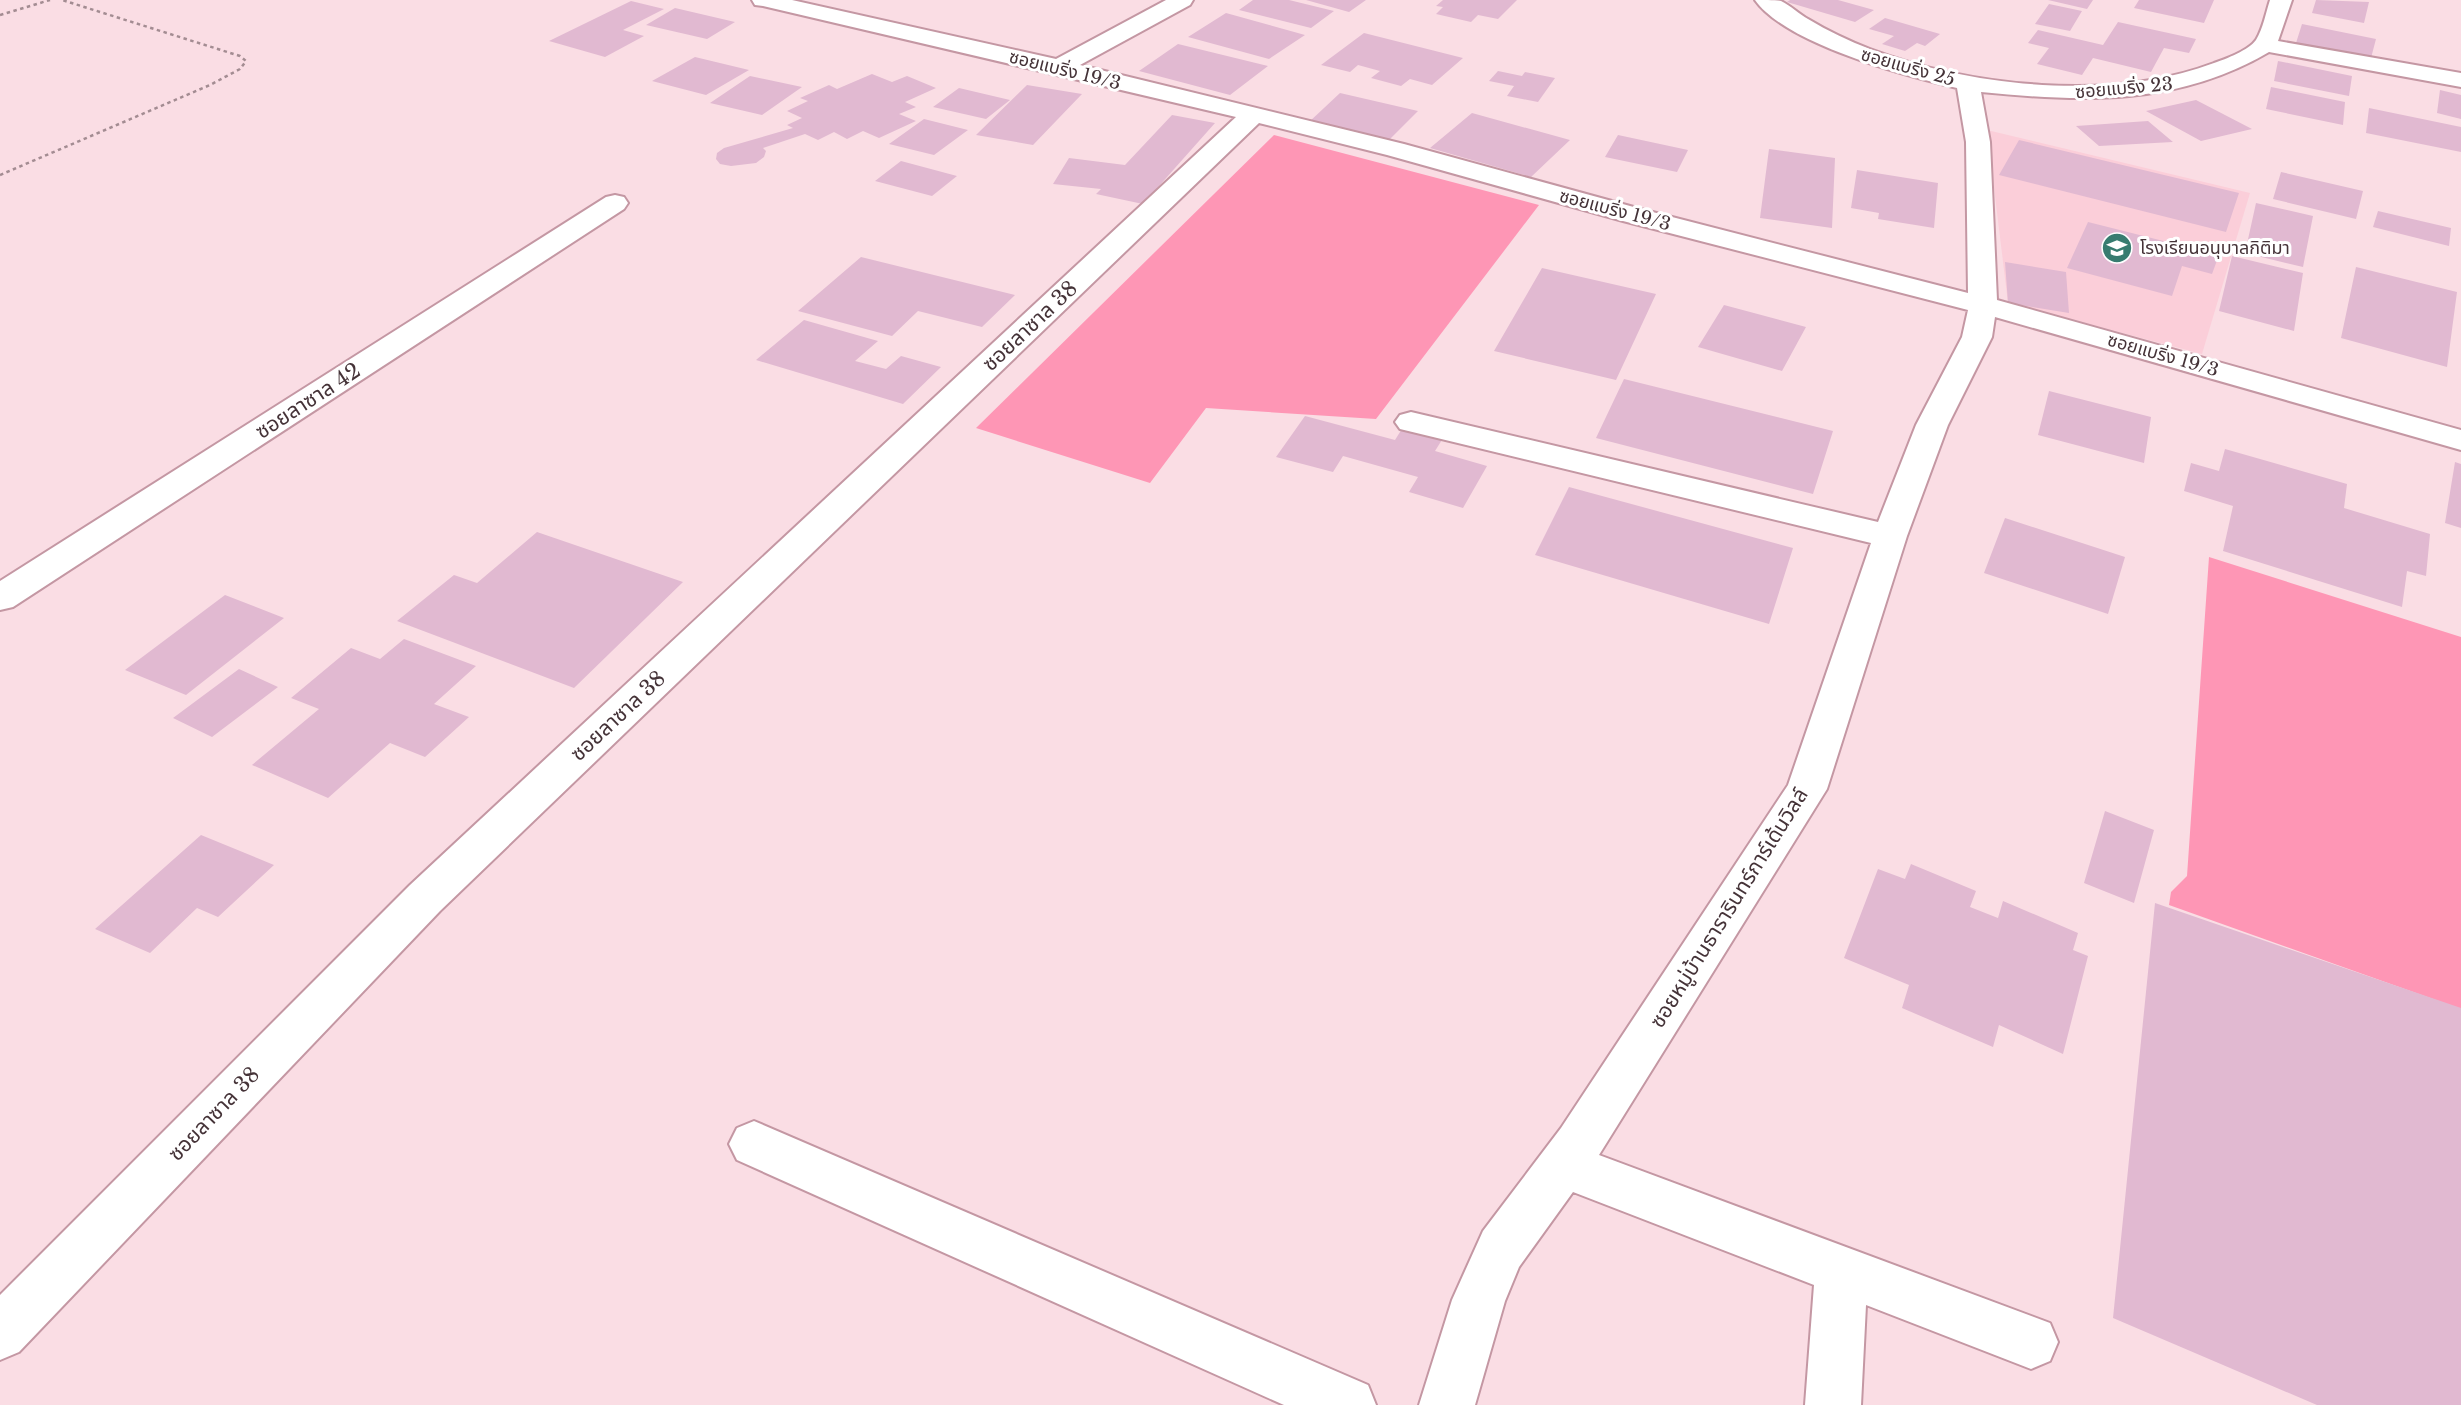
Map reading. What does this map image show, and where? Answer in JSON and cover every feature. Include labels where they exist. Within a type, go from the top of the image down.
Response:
[{"type":"street","name":"ซอยแบริ่ง 19/3","points":[[763,0],[1395,149],[1632,215],[1983,305],[2461,440]]},
{"type":"street","points":[[1059,68],[1182,0]]},
{"type":"street","name":"ซอยแบริ่ง 25","points":[[1766,0],[1802,25],[1845,48],[1905,69],[1968,84],[1978,142],[1983,305]]},
{"type":"street","points":[[2280,0],[2265,45],[2461,80]]},
{"type":"street","name":"ซอยแบริ่ง 23","points":[[1968,84],[2064,93],[2146,89],[2187,82],[2218,71],[2265,45]]},
{"type":"street","name":"ซอยลาซาล 38","points":[[0,1333],[425,898],[1253,115]]},
{"type":"street","name":"ซอยลาซาล 42","points":[[0,598],[615,203]]},
{"type":"street","name":"ซอยหมู่บ้านธารารินทร์การ์เด้นวิลล์","points":[[1447,1405],[1479,1300],[1501,1249],[1564,1165],[1807,789],[1889,536],[1932,425],[1978,337],[1983,305]]},
{"type":"street","points":[[1411,422],[1889,536]]},
{"type":"street","points":[[754,1144],[1348,1405]]},
{"type":"street","points":[[1564,1165],[2031,1342]]},
{"type":"street","points":[[1833,1405],[1841,1270]]},
{"type":"path","points":[[0,15],[50,0]]},
{"type":"path","points":[[0,175],[210,85],[240,68],[246,61],[240,56],[62,0]]},
{"type":"shaded area","name":"โรงเรียนอนุบาลกิติมา","points":[[1987,130],[2250,193],[2202,354],[2008,303]]},
{"type":"shaded area","points":[[1274,135],[1539,205],[1376,419],[1206,408],[1150,483],[976,428]]},
{"type":"shaded area","points":[[2209,557],[2461,637],[2461,1009],[2169,905],[2171,892],[2187,876]]},
{"type":"building","points":[[1253,0],[1289,0],[1334,11],[1311,28],[1239,10]]},
{"type":"building","points":[[1306,0],[1366,0],[1349,12]]},
{"type":"building","points":[[1443,0],[1517,0],[1498,19],[1478,15],[1471,22],[1436,14],[1443,7],[1436,6]]},
{"type":"building","points":[[1838,0],[1874,10],[1855,22],[1787,2]]},
{"type":"building","points":[[2048,0],[2093,0],[2087,9]]},
{"type":"building","points":[[2139,0],[2214,0],[2204,23],[2134,8]]},
{"type":"building","points":[[2316,0],[2369,2],[2364,23],[2312,13]]},
{"type":"building","points":[[631,1],[664,9],[623,30],[644,36],[605,57],[549,41]]},
{"type":"building","points":[[2049,4],[2082,11],[2070,31],[2035,24]]},
{"type":"building","points":[[675,8],[735,22],[707,39],[646,25]]},
{"type":"building","points":[[1226,13],[1305,35],[1269,59],[1188,37]]},
{"type":"building","points":[[1885,18],[1940,34],[1925,46],[1917,43],[1905,51],[1882,44],[1894,36],[1869,29]]},
{"type":"building","points":[[2118,22],[2196,39],[2189,53],[2164,48],[2151,72],[2093,58],[2082,75],[2037,64],[2049,48],[2028,43],[2038,30],[2103,45]]},
{"type":"building","points":[[2302,24],[2376,39],[2371,58],[2296,43]]},
{"type":"building","points":[[1364,33],[1463,58],[1432,85],[1410,79],[1401,86],[1371,78],[1380,71],[1358,65],[1350,72],[1321,65]]},
{"type":"building","points":[[1178,44],[1268,66],[1230,95],[1139,71]]},
{"type":"building","points":[[695,57],[749,70],[706,95],[652,81]]},
{"type":"building","points":[[2278,61],[2352,76],[2349,96],[2274,81]]},
{"type":"building","points":[[1498,71],[1522,76],[1525,72],[1555,78],[1538,102],[1507,96],[1514,86],[1489,81]]},
{"type":"building","points":[[872,74],[892,82],[907,76],[936,88],[905,102],[916,107],[899,114],[916,121],[879,138],[863,131],[847,139],[834,132],[818,140],[805,134],[763,148],[766,151],[764,157],[756,163],[731,166],[720,164],[716,159],[717,153],[724,148],[793,128],[787,125],[802,118],[787,111],[808,101],[800,98],[829,85],[837,89]]},
{"type":"building","points":[[750,76],[802,87],[762,115],[710,103]]},
{"type":"building","points":[[1027,85],[1082,94],[1033,145],[976,135]]},
{"type":"building","points":[[2271,87],[2345,102],[2343,125],[2266,109]]},
{"type":"building","points":[[959,88],[1010,100],[986,119],[933,107]]},
{"type":"building","points":[[2440,90],[2461,95],[2461,119],[2437,113]]},
{"type":"building","points":[[1340,93],[1418,111],[1387,142],[1308,123]]},
{"type":"building","points":[[2196,100],[2252,129],[2201,141],[2146,111]]},
{"type":"building","points":[[2369,108],[2461,127],[2461,152],[2366,133]]},
{"type":"building","points":[[1472,113],[1570,140],[1531,177],[1430,148]]},
{"type":"building","points":[[1172,115],[1215,123],[1143,204],[1096,194],[1101,189],[1053,184],[1069,158],[1125,165]]},
{"type":"building","points":[[924,119],[968,130],[934,155],[889,144]]},
{"type":"building","points":[[2148,121],[2173,142],[2099,146],[2076,126]]},
{"type":"building","points":[[1618,135],[1688,150],[1677,172],[1605,157]]},
{"type":"building","points":[[2019,140],[2239,193],[2226,232],[1999,175]]},
{"type":"building","points":[[1769,149],[1835,158],[1832,228],[1760,218]]},
{"type":"building","points":[[901,161],[957,176],[932,196],[875,181]]},
{"type":"building","points":[[1857,170],[1938,183],[1934,228],[1878,219],[1879,213],[1851,208]]},
{"type":"building","points":[[2281,172],[2363,191],[2356,219],[2273,199]]},
{"type":"building","points":[[2256,203],[2313,216],[2303,267],[2245,253]]},
{"type":"building","points":[[2378,211],[2451,228],[2449,246],[2373,227]]},
{"type":"building","points":[[2088,222],[2219,255],[2212,274],[2182,266],[2172,296],[2067,268]]},
{"type":"building","points":[[2232,256],[2303,273],[2294,331],[2219,311]]},
{"type":"building","points":[[861,257],[1015,295],[982,327],[918,311],[892,336],[798,311]]},
{"type":"building","points":[[2005,262],[2066,272],[2069,313],[2008,303]]},
{"type":"building","points":[[2356,267],[2457,292],[2447,367],[2341,338]]},
{"type":"building","points":[[1542,268],[1656,294],[1616,380],[1494,351]]},
{"type":"building","points":[[1724,305],[1806,327],[1782,371],[1698,347]]},
{"type":"building","points":[[804,320],[878,341],[855,361],[886,369],[901,356],[941,367],[903,404],[756,360]]},
{"type":"building","points":[[1624,379],[1833,431],[1813,494],[1596,438]]},
{"type":"building","points":[[2049,391],[2151,417],[2144,463],[2038,435]]},
{"type":"building","points":[[1305,416],[1395,440],[1405,424],[1445,435],[1435,451],[1487,466],[1463,508],[1409,492],[1418,477],[1343,456],[1333,472],[1276,457]]},
{"type":"building","points":[[2225,449],[2347,484],[2344,508],[2430,534],[2426,576],[2407,571],[2402,607],[2223,551],[2233,506],[2184,491],[2191,463],[2219,471]]},
{"type":"building","points":[[2455,462],[2461,464],[2461,528],[2445,523]]},
{"type":"building","points":[[1569,487],[1793,548],[1769,624],[1535,555]]},
{"type":"building","points":[[2005,518],[2125,557],[2108,614],[1984,573]]},
{"type":"building","points":[[537,532],[683,582],[574,688],[397,621],[454,575],[477,583]]},
{"type":"building","points":[[225,595],[284,618],[186,695],[125,670]]},
{"type":"building","points":[[404,639],[476,666],[434,704],[469,717],[425,757],[390,743],[328,798],[252,765],[319,709],[291,698],[351,648],[380,659]]},
{"type":"building","points":[[239,669],[278,687],[212,737],[173,718]]},
{"type":"building","points":[[2105,811],[2154,830],[2134,903],[2084,883]]},
{"type":"building","points":[[201,835],[274,865],[218,917],[197,908],[150,953],[95,929]]},
{"type":"building","points":[[1911,864],[1976,891],[1970,907],[1998,918],[2003,901],[2078,933],[2073,950],[2088,956],[2063,1054],[1999,1025],[1993,1047],[1902,1008],[1909,985],[1844,958],[1878,869],[1905,879]]},
{"type":"building","points":[[2155,903],[2461,1008],[2461,1405],[2317,1405],[2113,1318]]},
{"type":"place","name":"โรงเรียนอนุบาลกิติมา","points":[[2117,248]]}]
